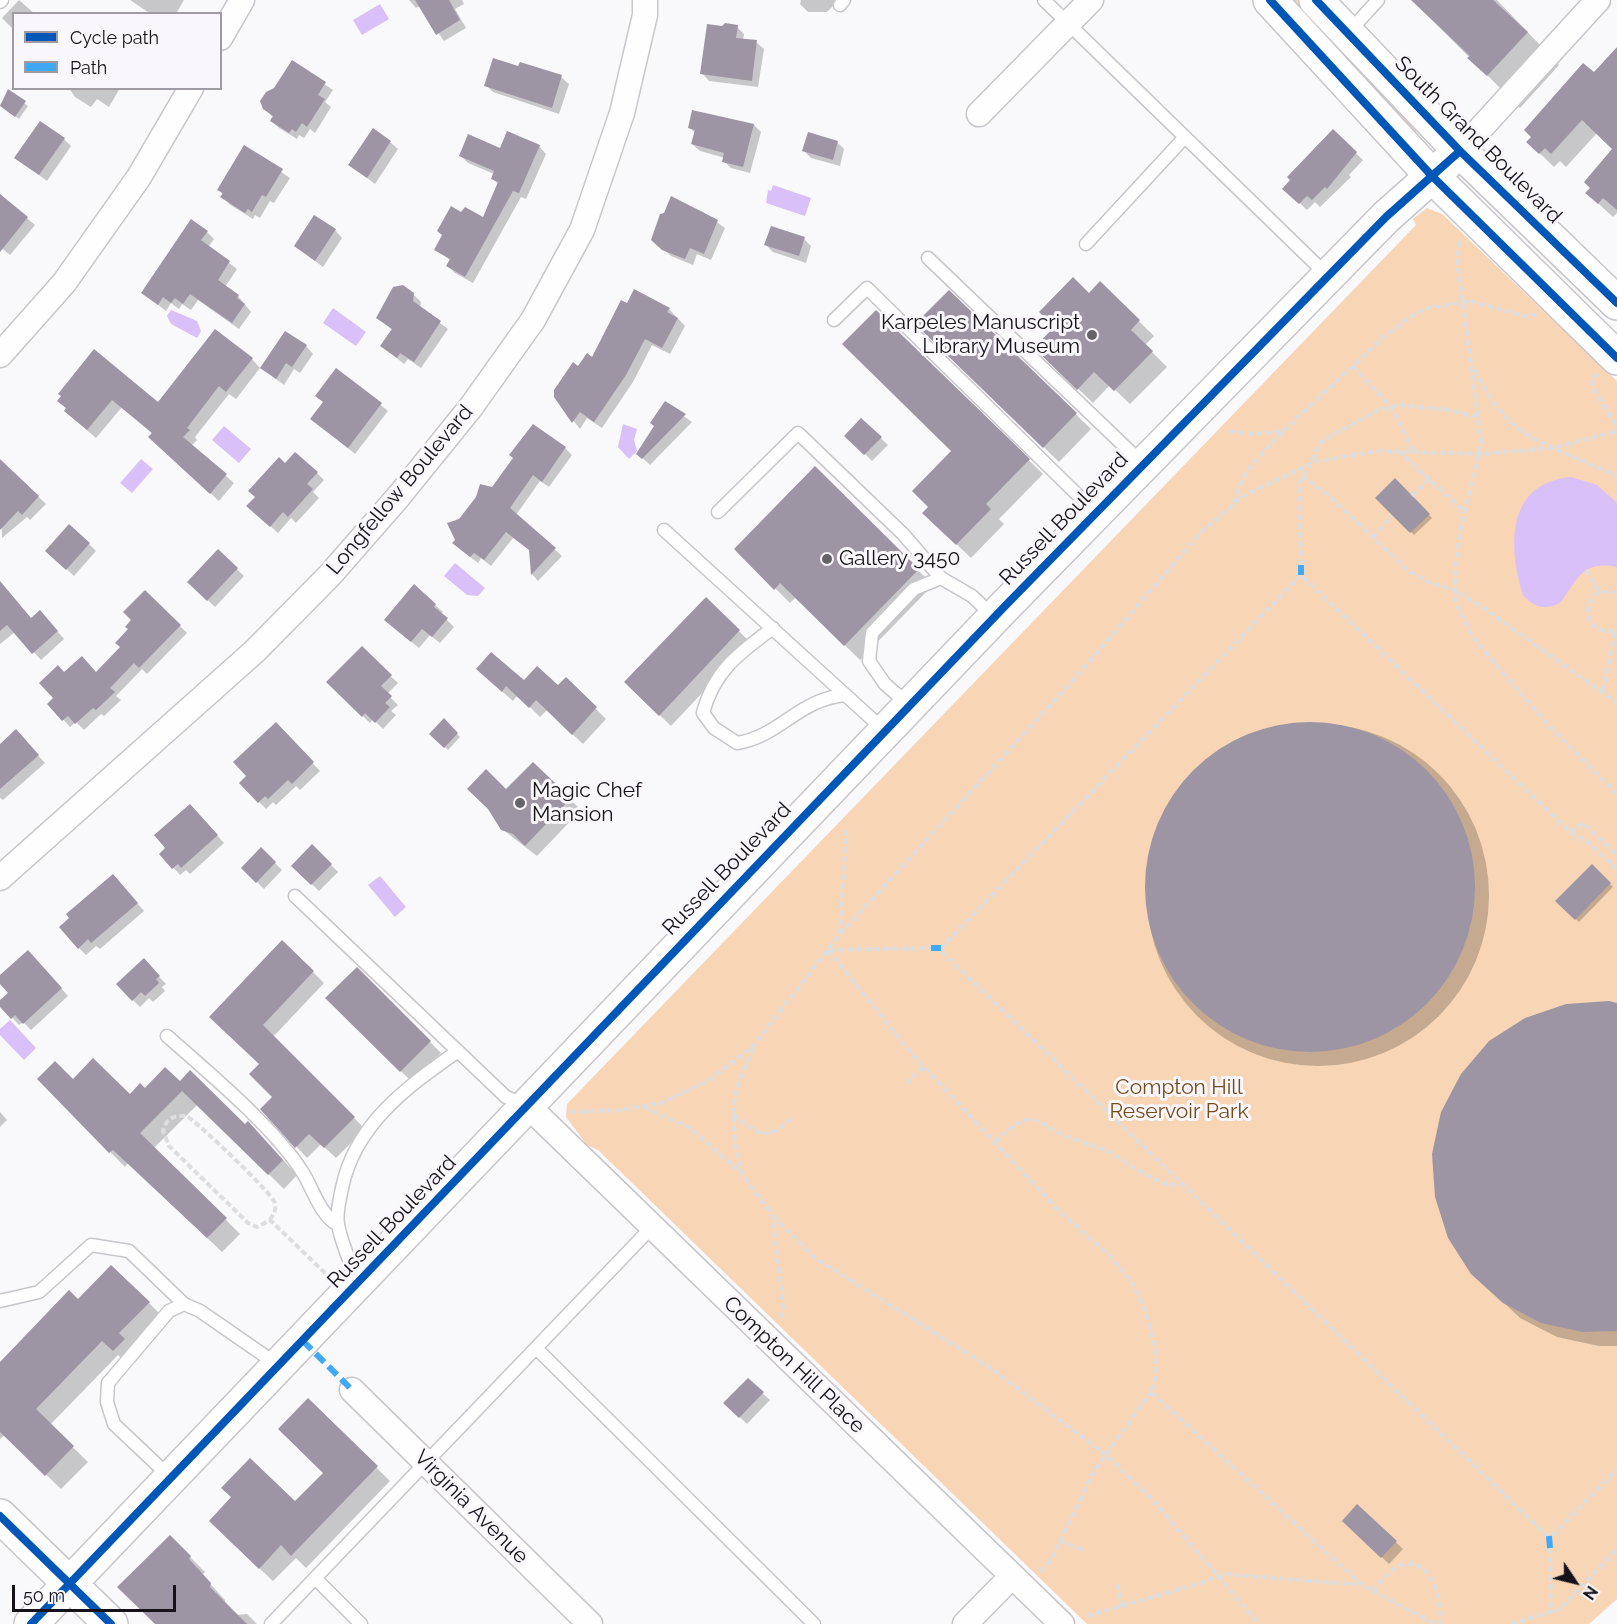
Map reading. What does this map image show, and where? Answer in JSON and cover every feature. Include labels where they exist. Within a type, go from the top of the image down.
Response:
[{"type":"main road","points":[[1270,0],[1607,365]]},
{"type":"main road","name":"South Grand Boulevard","points":[[1316,0],[1460,151],[1617,303]]},
{"type":"main road","name":"Russell Boulevard","points":[[32,1624],[1143,464],[1328,276],[1460,151]]},
{"type":"main road","points":[[0,1516],[111,1624]]},
{"type":"street","points":[[222,35],[242,0]]},
{"type":"street","name":"Longfellow Boulevard","points":[[0,878],[255,651],[330,575],[399,496],[471,407],[533,320],[582,231],[622,113],[645,15],[645,0]]},
{"type":"street","points":[[979,114],[1091,0]]},
{"type":"street","name":"Russell Boulevard","points":[[1460,151],[1598,0]]},
{"type":"street","points":[[0,355],[64,283],[133,187],[190,90]]},
{"type":"street","name":"Compton Hill Place","points":[[527,1105],[1062,1624]]},
{"type":"street","name":"Virginia Avenue","points":[[352,1390],[590,1624]]},
{"type":"street","points":[[965,1624],[1012,1576]]},
{"type":"lane","points":[[1044,0],[1328,276]]},
{"type":"lane","points":[[1348,34],[1378,0]]},
{"type":"lane","points":[[1086,244],[1185,137]]},
{"type":"lane","points":[[928,258],[1143,464]]},
{"type":"lane","points":[[834,320],[867,288],[1096,513]]},
{"type":"lane","points":[[718,512],[798,433],[903,534],[941,578],[972,596],[994,618]]},
{"type":"lane","points":[[664,530],[885,731]]},
{"type":"lane","points":[[909,706],[885,684],[869,662],[872,633],[914,589],[941,578]]},
{"type":"lane","points":[[772,628],[735,656],[708,693],[703,713],[714,728],[736,743],[751,741],[770,733],[813,702],[846,695]]},
{"type":"lane","points":[[295,896],[506,1097],[527,1105]]},
{"type":"lane","points":[[167,1036],[285,1149],[302,1171],[329,1220],[338,1225]]},
{"type":"lane","points":[[357,1284],[338,1225],[338,1207],[347,1164],[362,1137],[384,1109],[412,1083],[458,1051]]},
{"type":"lane","points":[[271,1624],[652,1227]]},
{"type":"lane","points":[[0,1301],[39,1292],[91,1245],[129,1251],[184,1304],[208,1317],[279,1366]]},
{"type":"lane","points":[[171,1478],[114,1424],[107,1402],[108,1383],[169,1311],[184,1304]]},
{"type":"lane","points":[[536,1347],[814,1624]]},
{"type":"lane","points":[[315,1578],[361,1624]]},
{"type":"path","points":[[1460,240],[1457,259],[1473,366],[1479,417],[1480,453],[1464,511],[1455,590],[1456,604],[1463,619],[1486,653],[1550,727],[1617,794]]},
{"type":"path","points":[[1233,504],[1240,482],[1248,470],[1283,431],[1385,336],[1413,315],[1462,301],[1478,302],[1528,317],[1537,314]]},
{"type":"path","points":[[570,1112],[644,1107],[681,1094],[708,1081],[753,1046],[840,934],[1058,697],[1203,530],[1233,504],[1262,485],[1306,466],[1340,456],[1398,451],[1480,453],[1553,448],[1617,429],[1591,382],[1607,365]]},
{"type":"path","points":[[1353,366],[1390,406],[1414,452]]},
{"type":"path","points":[[1473,366],[1491,400],[1509,422],[1553,448],[1617,476]]},
{"type":"path","points":[[1301,565],[1298,492],[1306,466],[1315,450],[1329,435],[1390,406],[1430,407],[1479,417]]},
{"type":"path","points":[[1229,431],[1252,434],[1283,431]]},
{"type":"path","points":[[1398,451],[1464,511]]},
{"type":"path","points":[[1302,476],[1328,495],[1420,578],[1455,590],[1603,691],[1617,703]]},
{"type":"path","points":[[1412,496],[1429,479]]},
{"type":"path","points":[[1372,537],[1392,516]]},
{"type":"path","points":[[1586,570],[1599,592]]},
{"type":"path","points":[[1617,869],[1589,843],[1570,832],[1301,575],[1295,578],[941,948],[942,952],[1546,1535],[1554,1534],[1617,1469]]},
{"type":"path","points":[[1603,691],[1616,631],[1601,631],[1594,628],[1587,616],[1589,602],[1599,592],[1617,592]]},
{"type":"path","points":[[1570,832],[1583,823],[1617,855]]},
{"type":"path","points":[[840,934],[846,827]]},
{"type":"path","points":[[828,950],[931,948]]},
{"type":"path","points":[[828,950],[923,1067],[1059,1211],[1109,1255],[1132,1282],[1145,1311],[1155,1346],[1155,1379],[1151,1392],[1105,1454],[1060,1541],[1041,1572]]},
{"type":"path","points":[[742,1174],[735,1146],[733,1115],[736,1088],[753,1046]]},
{"type":"path","points":[[906,1084],[923,1067]]},
{"type":"path","points":[[644,1107],[690,1128],[722,1152],[742,1174],[772,1216],[815,1258],[989,1367],[1105,1454],[1152,1499],[1259,1624]]},
{"type":"path","points":[[733,1115],[761,1134],[776,1131],[791,1119]]},
{"type":"path","points":[[173,1116],[187,1116],[274,1199],[275,1211],[270,1220],[257,1227],[248,1223],[169,1146],[163,1136],[168,1120],[173,1116]]},
{"type":"path","points":[[995,1142],[1015,1125],[1025,1120],[1036,1120],[1073,1140],[1109,1152],[1161,1182],[1171,1185],[1182,1184]]},
{"type":"path","points":[[772,1216],[783,1307],[781,1319]]},
{"type":"path","points":[[270,1220],[325,1273]]},
{"type":"path","points":[[1151,1392],[1362,1586],[1435,1624]]},
{"type":"path","points":[[1060,1541],[1086,1551]]},
{"type":"path","points":[[1550,1548],[1551,1612]]},
{"type":"path","points":[[1511,1624],[1560,1609],[1617,1549]]},
{"type":"path","points":[[1373,1591],[1390,1572],[1401,1565],[1413,1565],[1426,1573],[1436,1585],[1441,1598],[1440,1624]]},
{"type":"path","points":[[1087,1616],[1217,1576],[1231,1574],[1362,1586]]},
{"type":"path","points":[[1117,1584],[1122,1606]]},
{"type":"green space","points":[[1287,0],[1299,0],[1419,129],[1410,137]]},
{"type":"green space","name":"Compton Hill Reservoir Park","points":[[1427,208],[1442,214],[1617,381],[1617,1599],[1589,1624],[1087,1624],[598,1150],[587,1145],[566,1117],[567,1104],[1416,225],[1413,219]]},
{"type":"shaded area","points":[[380,4],[389,19],[362,35],[353,20]]},
{"type":"shaded area","points":[[773,185],[811,198],[805,216],[766,203],[768,190],[771,191]]},
{"type":"shaded area","points":[[333,308],[366,332],[356,346],[323,323]]},
{"type":"shaded area","points":[[171,310],[197,321],[201,331],[197,338],[171,324],[167,316]]},
{"type":"shaded area","points":[[623,424],[637,429],[634,440],[637,451],[629,459],[618,447]]},
{"type":"shaded area","points":[[224,426],[251,449],[239,463],[212,440]]},
{"type":"shaded area","points":[[141,459],[153,469],[132,493],[120,483]]},
{"type":"shaded area","points":[[1571,477],[1597,485],[1617,503],[1617,567],[1595,566],[1588,569],[1576,580],[1560,603],[1549,607],[1536,605],[1523,595],[1518,576],[1514,538],[1517,520],[1523,504],[1534,491],[1550,482]]},
{"type":"shaded area","points":[[455,563],[485,588],[478,596],[467,595],[444,576]]},
{"type":"shaded area","points":[[380,876],[406,907],[395,917],[368,885]]},
{"type":"shaded area","points":[[10,1020],[36,1048],[24,1060],[0,1035],[0,1029]]},
{"type":"building","points":[[415,0],[449,0],[460,20],[436,35]]},
{"type":"building","points":[[1411,0],[1493,0],[1528,32],[1487,76],[1467,58],[1470,56]]},
{"type":"building","points":[[725,23],[738,25],[736,38],[757,40],[752,81],[700,74],[707,24],[722,26]]},
{"type":"building","points":[[1617,47],[1617,210],[1603,198],[1598,204],[1585,193],[1590,188],[1584,182],[1612,149],[1582,120],[1551,154],[1545,148],[1539,154],[1526,142],[1531,137],[1524,130],[1583,63],[1594,72]]},
{"type":"building","points":[[493,58],[518,66],[520,62],[562,75],[552,108],[484,86]]},
{"type":"building","points":[[292,60],[326,82],[318,95],[325,99],[307,127],[302,123],[296,132],[292,129],[289,133],[270,121],[273,116],[263,109],[260,101],[266,92],[274,88]]},
{"type":"building","points":[[8,89],[26,101],[15,117],[0,106]]},
{"type":"building","points":[[692,110],[754,124],[743,167],[722,162],[724,153],[691,144],[695,130],[688,128]]},
{"type":"building","points":[[40,121],[65,138],[39,175],[14,158]]},
{"type":"building","points":[[373,128],[391,141],[367,178],[348,165]]},
{"type":"building","points":[[1333,129],[1357,152],[1327,189],[1325,187],[1312,200],[1307,196],[1299,204],[1282,189],[1290,180],[1287,177]]},
{"type":"building","points":[[507,131],[540,145],[519,193],[513,191],[465,277],[446,266],[450,259],[434,250],[442,235],[437,231],[451,206],[461,212],[465,207],[483,217],[498,182],[491,179],[494,171],[459,156],[468,134],[500,148]]},
{"type":"building","points":[[808,132],[838,141],[833,160],[802,151]]},
{"type":"building","points":[[244,145],[283,169],[266,197],[262,195],[252,212],[248,209],[245,213],[220,197],[223,193],[217,190]]},
{"type":"building","points":[[0,194],[28,217],[0,252]]},
{"type":"building","points":[[671,196],[718,220],[704,254],[690,248],[685,259],[662,250],[651,240],[660,214],[664,213]]},
{"type":"building","points":[[314,215],[336,229],[315,261],[294,246]]},
{"type":"building","points":[[191,219],[208,231],[201,240],[230,261],[218,280],[239,295],[237,298],[245,304],[232,323],[190,294],[183,304],[175,298],[171,303],[163,297],[158,305],[141,293]]},
{"type":"building","points":[[771,226],[805,237],[799,256],[764,245]]},
{"type":"building","name":"Karpeles Manuscript Library Museum","points":[[1073,277],[1089,293],[1100,281],[1140,320],[1131,330],[1153,351],[1114,391],[1094,372],[1077,390],[1034,348],[1054,327],[1039,312]]},
{"type":"building","points":[[403,285],[414,293],[413,301],[441,321],[414,362],[400,353],[397,358],[380,346],[392,329],[376,318],[393,287]]},
{"type":"building","points":[[634,289],[670,308],[667,312],[678,318],[662,348],[645,339],[626,375],[594,422],[580,412],[572,423],[554,397],[554,390],[573,362],[578,366],[587,353],[592,357],[621,300],[627,303]]},
{"type":"building","points":[[949,290],[1077,413],[1043,448],[915,324]]},
{"type":"building","points":[[876,310],[1030,459],[986,504],[991,509],[956,545],[922,513],[928,507],[912,491],[951,451],[842,344]]},
{"type":"building","points":[[215,329],[253,358],[226,392],[219,386],[187,428],[190,430],[183,437],[227,474],[210,494],[148,437],[152,433],[112,400],[87,430],[64,411],[66,408],[57,401],[61,396],[58,394],[94,349],[158,402]]},
{"type":"building","points":[[285,331],[307,345],[292,367],[286,363],[276,379],[260,368]]},
{"type":"building","points":[[336,368],[382,403],[348,448],[310,419],[323,402],[315,396]]},
{"type":"building","points":[[665,401],[686,414],[642,459],[636,454],[654,426],[650,423]]},
{"type":"building","points":[[861,418],[882,437],[864,455],[844,436]]},
{"type":"building","points":[[533,424],[566,447],[542,482],[533,475],[510,508],[556,548],[531,575],[529,550],[506,532],[484,560],[474,553],[470,557],[452,543],[455,540],[447,523],[459,519],[476,497],[480,484],[492,487],[513,458],[509,455]]},
{"type":"building","points":[[295,452],[318,472],[307,484],[313,489],[288,517],[283,512],[270,527],[246,506],[255,497],[248,491],[279,457],[285,463]]},
{"type":"building","points":[[0,459],[39,496],[22,515],[18,511],[0,530]]},
{"type":"building","name":"Gallery 3450","points":[[815,466],[919,569],[844,646],[780,583],[774,590],[734,549]]},
{"type":"building","points":[[1395,478],[1430,514],[1410,533],[1375,498]]},
{"type":"building","points":[[69,524],[90,543],[66,570],[45,551]]},
{"type":"building","points":[[218,549],[238,568],[207,601],[187,582]]},
{"type":"building","points":[[0,581],[31,618],[40,610],[58,631],[32,654],[7,625],[0,631]]},
{"type":"building","points":[[414,584],[436,604],[434,607],[448,618],[432,637],[422,629],[411,642],[384,620]]},
{"type":"building","points":[[145,590],[181,625],[139,668],[134,663],[110,688],[115,692],[96,710],[93,708],[75,724],[68,716],[62,721],[47,704],[53,698],[39,683],[58,665],[64,672],[82,656],[96,672],[120,647],[115,643],[128,629],[125,627],[131,620],[123,612]]},
{"type":"building","points":[[706,597],[740,630],[659,716],[624,682]]},
{"type":"building","points":[[362,646],[392,675],[381,686],[392,696],[385,703],[390,707],[375,723],[365,713],[362,717],[326,682]]},
{"type":"building","points":[[491,652],[524,680],[537,666],[558,685],[566,677],[597,707],[572,735],[536,700],[529,708],[506,686],[502,692],[476,669]]},
{"type":"building","points":[[444,718],[458,733],[444,748],[429,734]]},
{"type":"building","points":[[276,722],[314,762],[292,784],[288,780],[268,799],[265,796],[258,803],[239,783],[246,776],[233,762]]},
{"type":"building","points":[[1310,722],[1342,725],[1373,735],[1402,750],[1427,770],[1447,795],[1462,824],[1472,855],[1475,887],[1472,919],[1462,950],[1447,979],[1427,1004],[1402,1024],[1373,1039],[1342,1049],[1310,1052],[1278,1049],[1247,1039],[1218,1024],[1193,1004],[1173,979],[1158,950],[1148,919],[1145,887],[1148,855],[1158,824],[1173,795],[1193,770],[1218,750],[1247,735],[1278,725]]},
{"type":"building","points":[[16,729],[39,755],[0,789],[0,744]]},
{"type":"building","name":"Magic Chef Mansion","points":[[533,762],[571,798],[525,846],[513,834],[501,830],[488,809],[467,789],[486,769],[506,789]]},
{"type":"building","points":[[190,804],[218,835],[181,868],[178,864],[172,869],[159,854],[165,848],[154,835]]},
{"type":"building","points":[[312,844],[332,864],[311,885],[291,866]]},
{"type":"building","points":[[261,847],[276,862],[256,883],[241,868]]},
{"type":"building","points":[[1592,864],[1611,883],[1575,920],[1555,901]]},
{"type":"building","points":[[113,874],[138,903],[91,943],[88,939],[78,949],[59,927],[69,918],[66,914]]},
{"type":"building","points":[[282,940],[314,971],[263,1025],[355,1117],[324,1148],[309,1134],[295,1148],[260,1109],[272,1097],[249,1074],[259,1064],[209,1017]]},
{"type":"building","points":[[28,950],[62,988],[23,1024],[15,1015],[11,1019],[0,1007],[0,1000],[8,993],[0,984],[0,975]]},
{"type":"building","points":[[144,958],[160,976],[156,979],[159,983],[145,996],[141,992],[132,1001],[116,984]]},
{"type":"building","points":[[357,967],[431,1041],[400,1072],[325,998]]},
{"type":"building","points":[[1609,1001],[1617,1003],[1617,1331],[1583,1332],[1541,1323],[1503,1303],[1471,1274],[1448,1238],[1435,1197],[1432,1154],[1441,1112],[1461,1074],[1489,1041],[1525,1018],[1566,1004]]},
{"type":"building","points":[[93,1058],[130,1094],[140,1083],[145,1088],[165,1067],[180,1081],[190,1070],[245,1124],[248,1121],[283,1160],[268,1175],[182,1091],[140,1133],[227,1218],[207,1238],[113,1150],[109,1153],[37,1079],[55,1061],[73,1079]]},
{"type":"building","points":[[111,1265],[150,1302],[119,1333],[125,1339],[113,1351],[102,1341],[36,1409],[74,1446],[45,1476],[0,1432],[0,1362],[69,1290],[78,1299]]},
{"type":"building","points":[[748,1378],[764,1392],[739,1418],[723,1403]]},
{"type":"building","points":[[308,1398],[378,1466],[291,1556],[281,1545],[259,1569],[209,1521],[231,1497],[221,1488],[250,1458],[295,1501],[323,1473],[278,1429]]},
{"type":"building","points":[[1357,1504],[1397,1541],[1381,1558],[1342,1521]]},
{"type":"building","points":[[170,1535],[191,1556],[189,1559],[211,1583],[210,1587],[247,1624],[155,1624],[117,1587]]},
{"type":"marked path","points":[[1301,565],[1301,575]]},
{"type":"marked path","points":[[931,948],[941,948]]},
{"type":"marked path","points":[[303,1341],[352,1390]]},
{"type":"marked path","points":[[1549,1536],[1550,1548]]},
{"type":"cycle path","points":[[1270,0],[1432,176],[1617,358]]},
{"type":"cycle path","points":[[1316,0],[1460,151],[1617,303]]},
{"type":"cycle path","points":[[31,1624],[1006,605],[1386,217],[1460,151]]},
{"type":"cycle path","points":[[0,1516],[111,1624]]},
{"type":"place","name":"Karpeles Manuscript Library Museum","points":[[1092,335]]},
{"type":"place","name":"Gallery 3450","points":[[827,559]]},
{"type":"place","name":"Magic Chef Mansion","points":[[520,803]]}]
